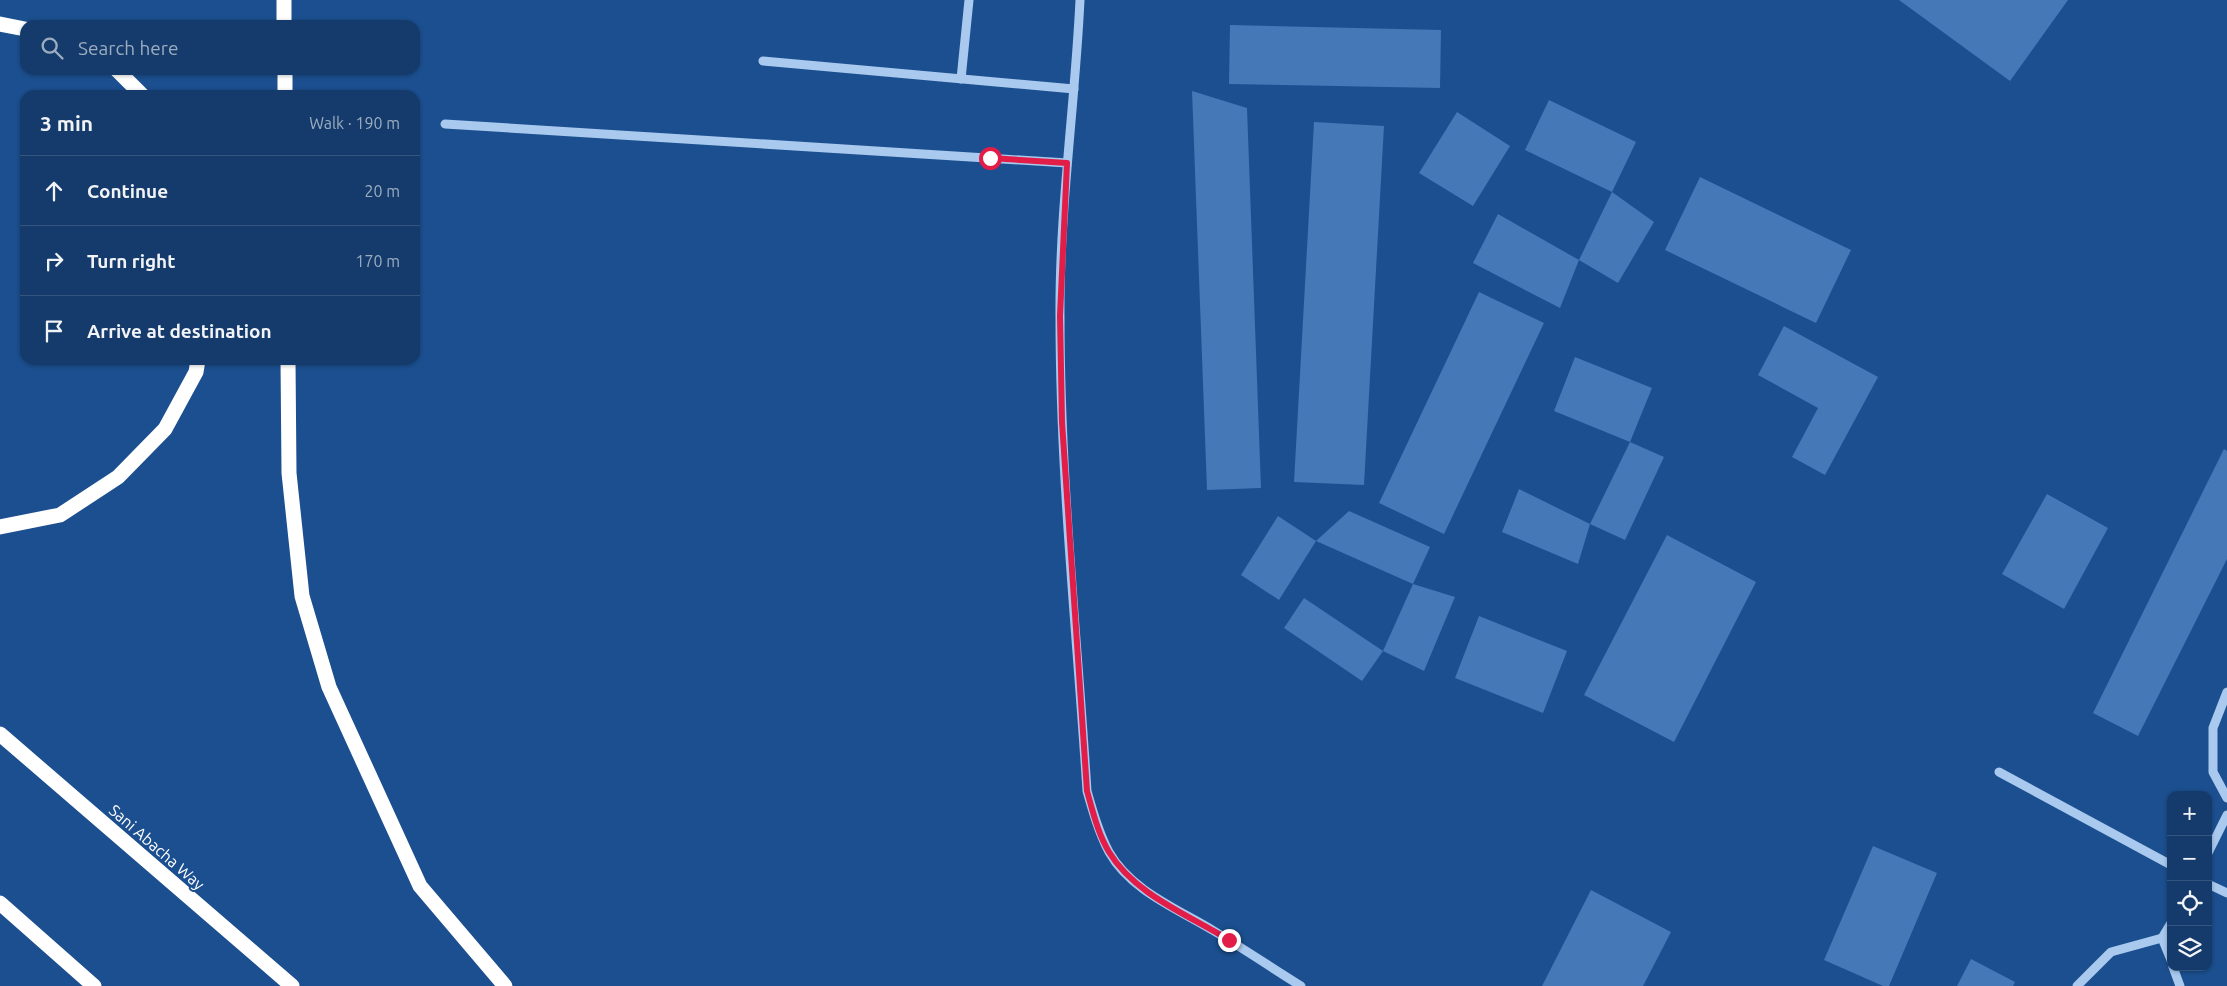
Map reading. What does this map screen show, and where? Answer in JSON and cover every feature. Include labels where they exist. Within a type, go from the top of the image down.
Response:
[{"type":"highway","points":[[284,0],[284,20]]},
{"type":"highway","points":[[0,24],[20,29]]},
{"type":"highway","points":[[122,75],[137,90]]},
{"type":"highway","points":[[284,75],[285,90]]},
{"type":"highway","points":[[0,527],[8,527],[60,515],[118,477],[165,429],[196,372],[197,365]]},
{"type":"highway","points":[[288,365],[289,473],[302,596],[329,687],[420,886],[505,986]]},
{"type":"highway","name":"Sani Abacha Way","points":[[0,734],[292,986]]},
{"type":"highway","points":[[0,903],[94,986]]},
{"type":"lane","points":[[961,79],[969,0]]},
{"type":"lane","points":[[1080,0],[1067,163],[1060,316],[1062,422],[1087,791],[1095,820],[1110,853],[1128,875],[1154,896],[1215,931],[1301,986]]},
{"type":"lane","points":[[763,61],[1074,89]]},
{"type":"lane","points":[[445,124],[1067,163]]},
{"type":"lane","points":[[2227,692],[2212,728],[2213,772],[2227,798]]},
{"type":"lane","points":[[1999,772],[2167,863]]},
{"type":"lane","points":[[2212,845],[2227,815]]},
{"type":"lane","points":[[2212,886],[2227,893]]},
{"type":"lane","points":[[2077,986],[2112,952],[2162,938],[2169,926]]},
{"type":"lane","points":[[2162,938],[2167,950]]},
{"type":"lane","points":[[2175,971],[2180,986]]},
{"type":"building","points":[[1899,0],[2068,0],[2010,81]]},
{"type":"building","points":[[1230,25],[1441,30],[1440,88],[1229,84]]},
{"type":"building","points":[[1192,91],[1247,108],[1261,488],[1207,490]]},
{"type":"building","points":[[1549,100],[1636,142],[1612,192],[1525,150]]},
{"type":"building","points":[[1457,112],[1510,146],[1473,206],[1419,173]]},
{"type":"building","points":[[1314,122],[1384,126],[1364,485],[1294,482]]},
{"type":"building","points":[[1700,177],[1851,250],[1816,323],[1665,250]]},
{"type":"building","points":[[1612,192],[1654,222],[1618,283],[1579,260]]},
{"type":"building","points":[[1498,214],[1579,260],[1560,308],[1473,263]]},
{"type":"building","points":[[1479,292],[1544,323],[1444,534],[1379,503]]},
{"type":"building","points":[[1784,326],[1878,377],[1825,475],[1792,457],[1818,408],[1758,375]]},
{"type":"building","points":[[1575,357],[1652,388],[1630,442],[1554,411]]},
{"type":"building","points":[[1630,442],[1664,457],[1625,540],[1590,524]]},
{"type":"building","points":[[2224,449],[2227,451],[2227,559],[2138,736],[2093,713]]},
{"type":"building","points":[[1519,489],[1590,524],[1578,564],[1502,532]]},
{"type":"building","points":[[2047,494],[2108,528],[2064,609],[2002,574]]},
{"type":"building","points":[[1349,511],[1430,547],[1413,584],[1316,541]]},
{"type":"building","points":[[1278,516],[1316,541],[1279,600],[1241,575]]},
{"type":"building","points":[[1667,535],[1756,582],[1674,742],[1584,695]]},
{"type":"building","points":[[1413,584],[1455,597],[1424,671],[1383,651]]},
{"type":"building","points":[[1304,598],[1383,651],[1362,681],[1284,628]]},
{"type":"building","points":[[1479,616],[1567,651],[1543,713],[1455,678]]},
{"type":"building","points":[[1873,846],[1937,873],[1889,986],[1883,986],[1824,960]]},
{"type":"building","points":[[1591,890],[1671,932],[1643,986],[1542,986]]},
{"type":"building","points":[[1971,959],[2015,982],[2013,986],[1957,986]]},
{"type":"route","points":[[990,158],[1067,163],[1060,316],[1062,422],[1087,791],[1095,820],[1110,853],[1128,875],[1154,896],[1229,940]]}]
